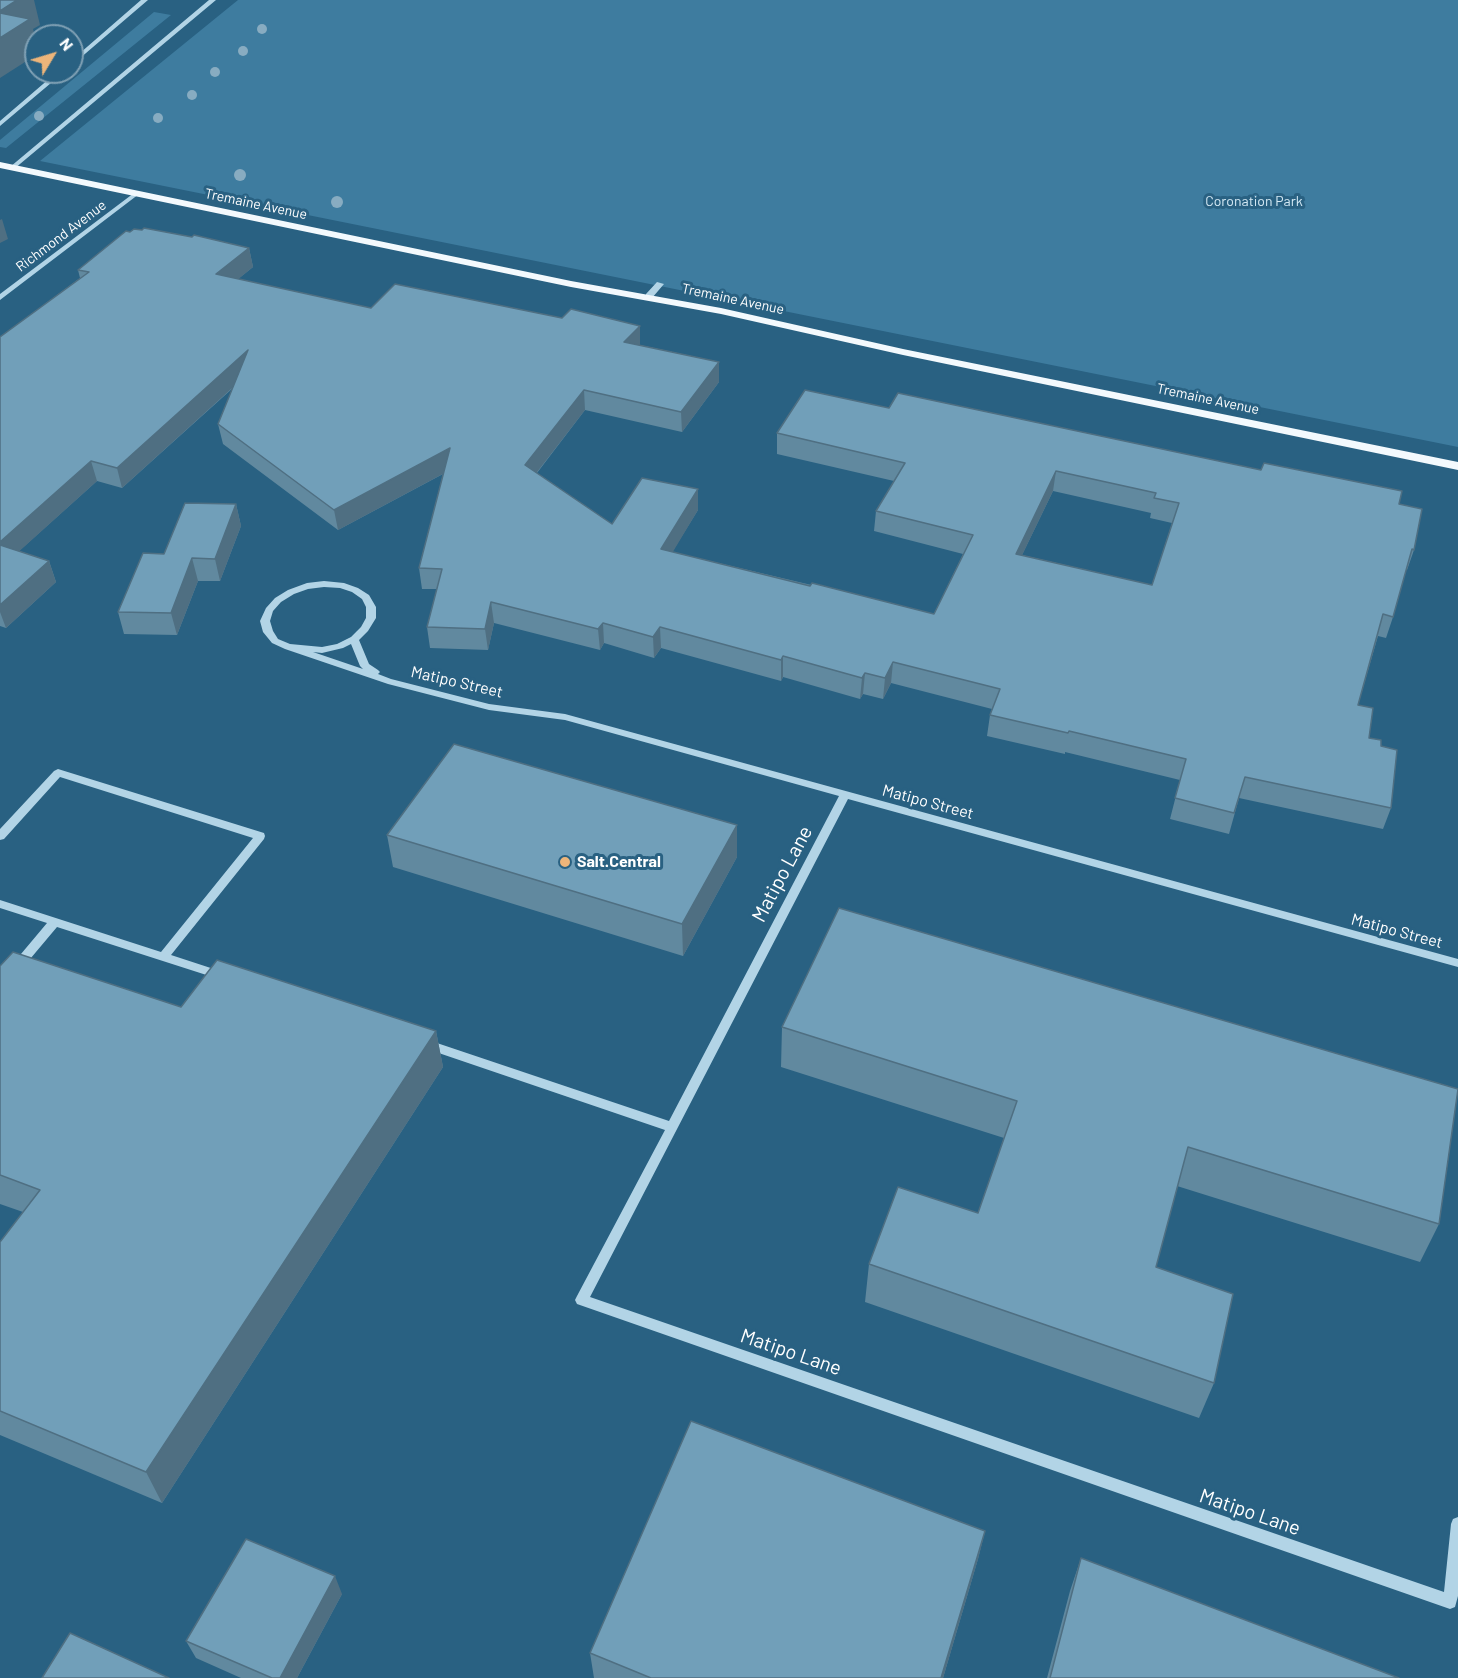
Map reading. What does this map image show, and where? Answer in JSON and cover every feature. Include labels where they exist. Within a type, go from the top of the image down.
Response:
[{"type":"main road","name":"Tremaine Avenue","points":[[6,166],[560,282],[649,296],[903,352],[1458,466]]},
{"type":"street","points":[[84,53],[145,0]]},
{"type":"street","points":[[6,166],[213,0]]},
{"type":"street","points":[[0,124],[47,84]]},
{"type":"street","name":"Richmond Avenue","points":[[0,298],[136,194]]},
{"type":"street","points":[[649,296],[660,285]]},
{"type":"street","name":"Matipo Street","points":[[388,681],[365,666],[358,652],[354,639],[365,629],[371,618],[371,607],[366,597],[355,590],[341,585],[307,586],[278,600],[269,610],[266,621],[268,632],[275,641],[388,681],[489,707],[565,717],[1458,963]]},
{"type":"street","points":[[288,647],[322,650],[340,646],[354,639]]},
{"type":"street","points":[[0,836],[58,773],[260,836],[163,957]]},
{"type":"street","name":"Matipo Lane","points":[[846,795],[582,1300],[1450,1602],[1458,1524]]},
{"type":"street","points":[[0,904],[234,980]]},
{"type":"street","points":[[0,987],[55,921]]},
{"type":"street","points":[[414,1040],[672,1127]]},
{"type":"green space","name":"Coronation Park","points":[[238,0],[1458,0],[1458,447],[40,161]]},
{"type":"green space","points":[[154,12],[171,15],[6,148],[0,147],[0,140],[67,84],[84,84],[84,70]]},
{"type":"building","points":[[0,0],[17,0],[0,11]]},
{"type":"building","points":[[0,13],[30,19],[0,38]]},
{"type":"building","points":[[144,228],[192,237],[194,235],[249,248],[216,274],[371,308],[395,284],[562,318],[571,309],[640,326],[624,342],[719,362],[681,412],[584,390],[525,465],[612,524],[642,478],[698,489],[661,549],[810,586],[812,583],[934,614],[973,535],[876,511],[905,463],[777,433],[805,390],[889,408],[898,393],[1261,470],[1264,463],[1402,491],[1399,504],[1422,509],[1414,550],[1412,549],[1393,617],[1383,614],[1358,705],[1373,708],[1369,738],[1381,740],[1381,746],[1397,750],[1391,808],[1245,777],[1234,813],[1175,798],[1186,759],[990,715],[1000,689],[893,662],[885,678],[865,673],[862,678],[783,656],[781,660],[660,627],[653,637],[603,623],[598,629],[491,602],[485,629],[427,627],[442,569],[419,568],[450,448],[334,510],[218,424],[248,350],[117,468],[91,461],[0,542],[0,337],[89,272],[78,270],[126,231]],"holes":[[[1056,471],[1156,493],[1154,498],[1179,503],[1152,585],[1016,554]]]},
{"type":"building","points":[[185,503],[236,504],[215,559],[192,558],[171,613],[118,612],[143,553],[164,554]]},
{"type":"building","points":[[0,545],[49,561],[0,605]]},
{"type":"building","name":"Salt.Central","points":[[454,744],[737,825],[682,924],[387,835]]},
{"type":"building","points":[[839,908],[1458,1089],[1439,1224],[1188,1147],[1156,1267],[1233,1294],[1214,1383],[869,1264],[898,1187],[978,1213],[1017,1101],[782,1027]]},
{"type":"building","points":[[13,952],[181,1007],[217,960],[436,1031],[146,1472],[0,1411],[0,1242],[40,1190],[0,1175],[0,966]]},
{"type":"building","points":[[691,1421],[985,1531],[941,1678],[651,1678],[590,1653]]},
{"type":"building","points":[[246,1539],[335,1576],[280,1678],[272,1678],[186,1641]]},
{"type":"building","points":[[1081,1558],[1399,1678],[1050,1678]]},
{"type":"building","points":[[70,1633],[169,1678],[42,1678]]},
{"type":"place","name":"Salt.Central","points":[[565,862]]}]
